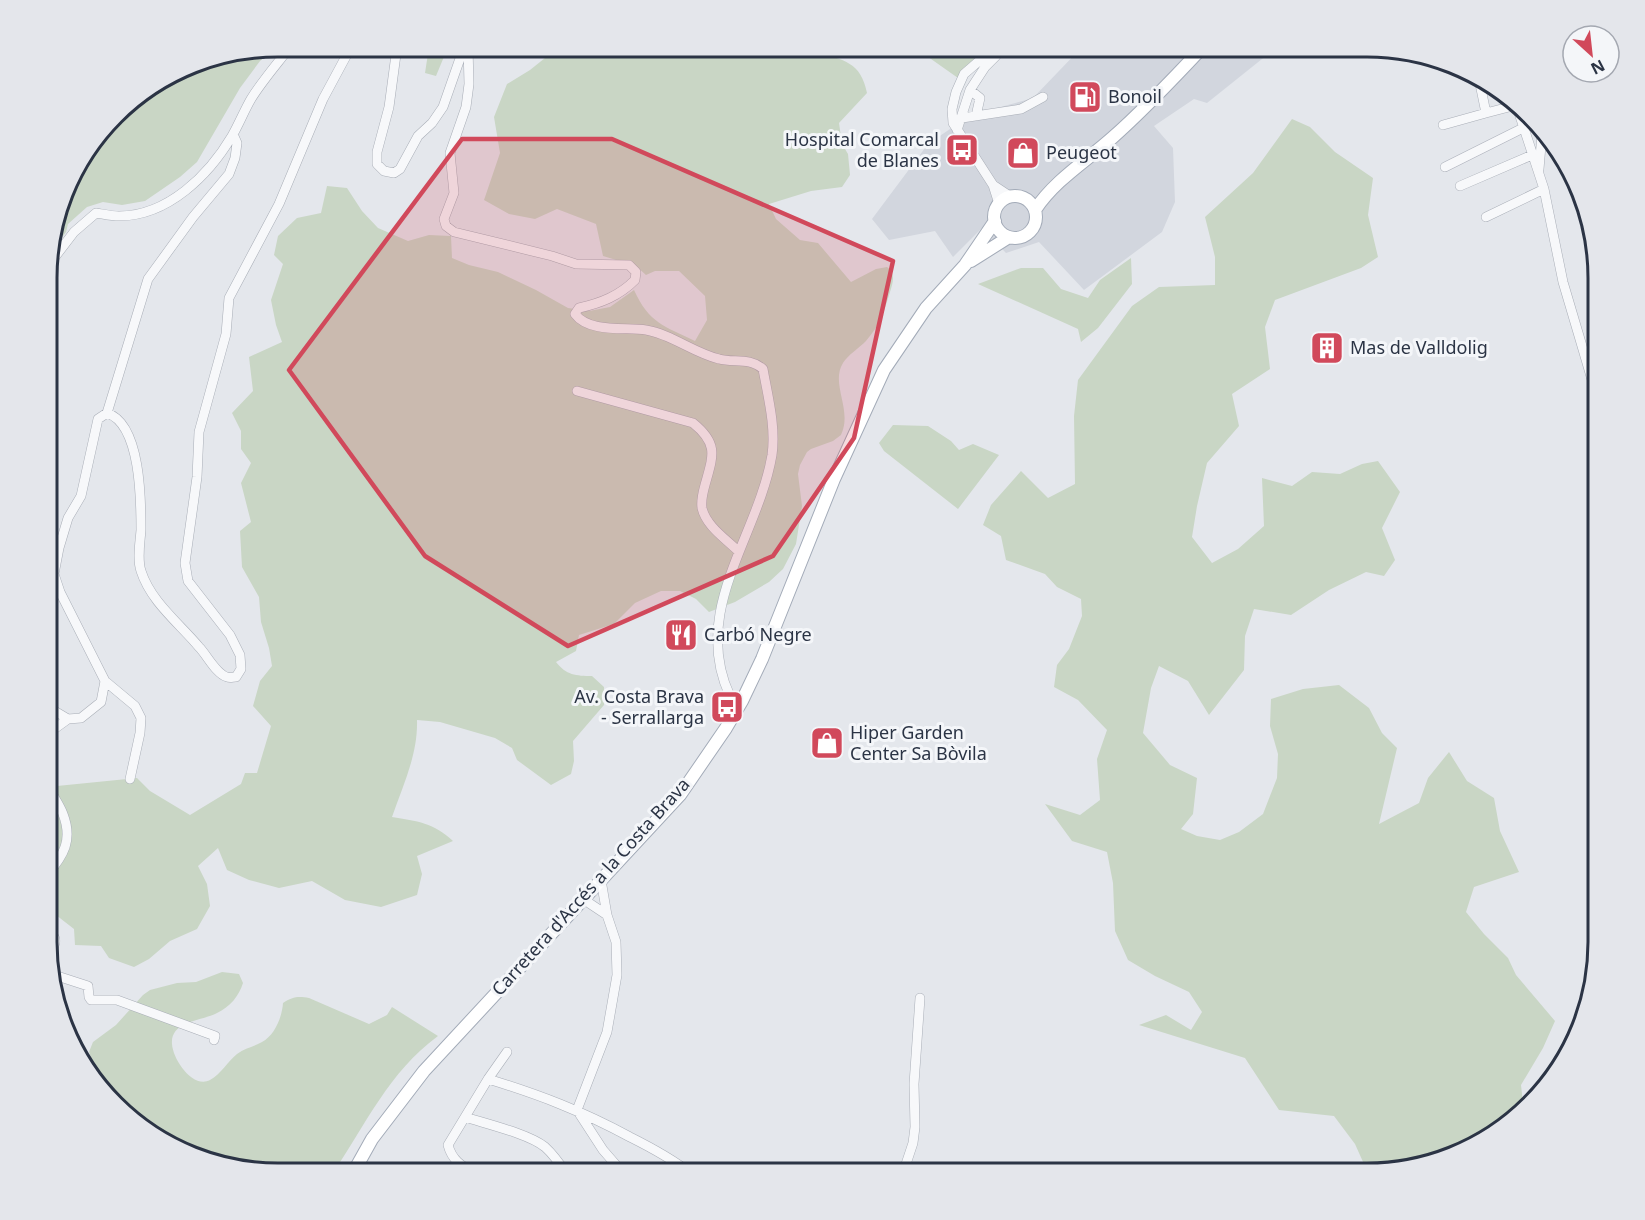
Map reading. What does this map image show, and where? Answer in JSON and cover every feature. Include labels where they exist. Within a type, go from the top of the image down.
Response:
[{"type":"main road","points":[[1035,210],[1055,185],[1112,138],[1194,57]]},
{"type":"main road","points":[[1024,198],[1035,210],[1036,223],[1030,233],[1020,238],[1009,237],[1000,232],[994,221],[994,213],[999,204],[1011,197],[1024,198],[1055,185]]},
{"type":"main road","name":"Carretera d'Accés a la Costa Brava","points":[[359,1163],[372,1139],[424,1071],[680,795],[742,700],[762,660],[859,422],[884,370],[926,308],[965,265],[994,221]]},
{"type":"main road","name":"Carretera d'Accés a la Costa Brava","points":[[965,265],[1009,237]]},
{"type":"street","points":[[59,252],[74,232],[96,213],[120,216],[148,211],[172,199],[195,183],[211,166],[233,134],[252,99],[282,57]]},
{"type":"street","points":[[107,413],[115,415],[130,438],[141,499],[140,568],[147,585],[156,601],[180,624],[218,671],[226,677],[236,676],[241,669],[240,655],[230,635],[188,581],[184,563],[196,477],[199,432],[226,334],[229,298],[275,213],[322,99],[345,57]]},
{"type":"street","points":[[396,57],[389,107],[377,152],[377,164],[384,171],[394,173],[400,169],[418,136],[432,123],[443,107],[462,57]]},
{"type":"street","points":[[467,57],[469,84],[466,107],[450,153],[454,193],[444,219],[447,226],[454,232],[576,264],[629,265],[636,272],[635,280],[626,290],[603,302],[579,308],[575,314],[579,319],[596,326],[648,330],[720,360],[746,361],[758,364],[763,369],[774,434],[771,456],[762,496],[738,551],[720,606],[717,647],[721,676],[730,696],[742,700]]},
{"type":"street","points":[[988,57],[979,61],[964,74],[952,109],[953,123],[993,185],[999,204]]},
{"type":"street","points":[[957,130],[970,90],[985,67],[995,57]]},
{"type":"street","points":[[1481,89],[1486,113]]},
{"type":"street","points":[[970,90],[980,98],[976,116]]},
{"type":"street","points":[[962,118],[1021,109],[1043,97]]},
{"type":"street","points":[[1443,125],[1507,108]]},
{"type":"street","points":[[952,109],[962,118]]},
{"type":"street","points":[[1521,120],[1544,189],[1563,282],[1588,366]]},
{"type":"street","points":[[1445,167],[1523,128]]},
{"type":"street","points":[[57,558],[68,518],[81,496],[98,419],[107,413],[148,279],[193,217],[229,174],[235,158],[237,143],[233,134]]},
{"type":"street","points":[[1539,172],[1541,143]]},
{"type":"street","points":[[1460,186],[1532,155]]},
{"type":"street","points":[[993,185],[1011,197]]},
{"type":"street","points":[[1486,217],[1544,189]]},
{"type":"street","points":[[577,391],[693,423],[704,432],[712,444],[711,462],[702,496],[702,509],[711,524],[738,551]]},
{"type":"street","points":[[57,583],[105,681],[135,706],[141,718],[140,734],[130,779]]},
{"type":"street","points":[[57,726],[68,719],[81,718],[100,702],[105,681]]},
{"type":"street","points":[[57,712],[68,719]]},
{"type":"street","points":[[57,802],[63,814],[68,840],[57,863]]},
{"type":"street","points":[[577,1110],[607,1032],[617,975],[616,942],[607,915],[601,880]]},
{"type":"street","points":[[583,899],[607,915]]},
{"type":"street","points":[[60,977],[88,986],[88,997],[91,1000],[117,1000],[215,1036],[214,1040]]},
{"type":"street","points":[[906,1163],[913,1143],[914,1084],[920,998]]},
{"type":"street","points":[[459,1163],[451,1156],[448,1145],[507,1052]]},
{"type":"street","points":[[488,1079],[542,1095],[577,1110],[678,1163]]},
{"type":"street","points":[[577,1110],[614,1163]]},
{"type":"street","points":[[465,1117],[532,1140],[543,1146],[559,1163]]},
{"type":"highlighted area","points":[[462,139],[612,139],[893,261],[854,438],[773,556],[568,646],[425,556],[289,370]]},
{"type":"shaded area","points":[[1072,57],[1264,57],[1207,103],[1194,99],[1154,126],[1173,148],[1175,202],[1162,232],[1084,290],[1039,242],[1006,253],[982,228],[953,257],[935,231],[889,240],[872,219],[928,144],[950,129],[997,108],[1033,98]]},
{"type":"green space","points":[[264,57],[240,88],[197,162],[180,177],[145,201],[122,205],[103,202],[87,207],[68,224],[60,240],[69,207],[80,180],[94,155],[132,112],[155,94],[194,74],[235,61]]},
{"type":"green space","points":[[427,57],[444,57],[436,76],[425,73]]},
{"type":"green space","points":[[546,57],[835,57],[850,64],[860,75],[867,93],[839,123],[842,144],[848,154],[850,175],[842,187],[811,191],[769,204],[776,219],[800,240],[818,243],[851,282],[876,269],[887,267],[892,272],[893,278],[879,323],[866,341],[845,360],[840,371],[839,380],[845,416],[841,435],[833,441],[811,449],[800,465],[798,474],[802,506],[796,544],[783,569],[769,582],[735,602],[709,612],[696,599],[680,591],[661,591],[635,603],[614,624],[579,635],[576,651],[556,662],[572,674],[592,676],[604,687],[604,705],[573,741],[574,761],[571,774],[551,785],[517,760],[512,748],[495,738],[440,722],[417,720],[412,758],[392,817],[432,827],[453,841],[417,856],[422,874],[417,895],[381,907],[345,900],[312,881],[279,888],[249,880],[227,870],[218,848],[198,866],[207,884],[210,906],[197,929],[170,941],[149,959],[134,967],[109,958],[101,946],[75,945],[74,929],[57,916],[57,786],[137,778],[150,791],[190,815],[241,784],[245,773],[257,773],[271,726],[253,706],[260,681],[272,666],[261,622],[259,597],[242,567],[240,531],[251,522],[241,483],[251,463],[241,449],[241,431],[232,413],[253,391],[249,357],[282,342],[271,300],[283,264],[274,255],[278,236],[297,218],[321,213],[327,186],[347,188],[362,211],[378,228],[408,241],[429,235],[451,236],[452,258],[498,272],[568,308],[589,311],[610,307],[634,290],[652,317],[666,327],[695,341],[707,320],[705,296],[679,271],[655,271],[646,275],[636,266],[603,256],[596,224],[557,209],[535,219],[509,214],[484,200],[500,153],[494,117],[507,84]]},
{"type":"green space","points":[[928,57],[979,58],[958,78]]},
{"type":"green space","points":[[1292,119],[1310,127],[1335,152],[1373,178],[1368,215],[1378,257],[1361,268],[1275,300],[1265,327],[1270,369],[1232,394],[1239,426],[1207,463],[1192,537],[1212,563],[1238,549],[1264,526],[1262,478],[1292,486],[1312,472],[1340,474],[1362,464],[1378,461],[1400,492],[1382,528],[1395,560],[1384,576],[1366,572],[1329,590],[1291,615],[1254,609],[1245,636],[1244,670],[1209,715],[1188,681],[1159,666],[1151,688],[1143,733],[1170,765],[1197,778],[1193,814],[1181,829],[1197,836],[1220,840],[1239,832],[1263,814],[1277,778],[1278,754],[1270,726],[1271,699],[1303,689],[1339,685],[1369,708],[1382,733],[1397,748],[1379,824],[1419,803],[1428,778],[1449,752],[1467,781],[1494,798],[1500,831],[1519,872],[1474,887],[1466,912],[1508,958],[1516,975],[1555,1021],[1543,1048],[1521,1085],[1522,1098],[1513,1108],[1490,1126],[1465,1140],[1410,1159],[1364,1163],[1355,1144],[1334,1116],[1279,1110],[1245,1058],[1139,1025],[1166,1015],[1191,1030],[1202,1012],[1189,992],[1128,960],[1115,931],[1113,883],[1107,852],[1072,841],[1045,804],[1080,815],[1100,800],[1097,759],[1107,730],[1078,700],[1054,687],[1057,665],[1069,649],[1082,616],[1081,599],[1057,587],[1045,574],[1006,560],[1001,536],[983,525],[991,505],[1021,471],[1048,498],[1075,484],[1074,416],[1078,380],[1132,306],[1159,287],[1215,285],[1215,257],[1205,217],[1253,173]]},
{"type":"green space","points":[[1131,258],[1132,284],[1098,328],[1081,342],[1078,329],[978,284],[1021,268],[1043,268],[1061,289],[1088,298],[1100,280]]},
{"type":"green space","points":[[893,425],[928,426],[951,441],[959,450],[973,444],[999,455],[958,509],[884,451],[879,443]]},
{"type":"green space","points":[[222,972],[239,974],[243,983],[236,997],[222,1011],[181,1026],[173,1036],[173,1051],[180,1065],[191,1077],[204,1082],[218,1074],[237,1054],[267,1039],[277,1025],[283,1003],[295,997],[309,998],[369,1024],[387,1015],[392,1007],[438,1036],[421,1050],[392,1082],[339,1163],[264,1163],[235,1159],[194,1146],[155,1126],[112,1088],[94,1065],[89,1052],[93,1042],[116,1025],[150,990],[177,983],[196,982]]},
{"type":"place","name":"Bonoil","points":[[1085,97]]},
{"type":"place","name":"Hospital Comarcal de Blanes","points":[[962,150]]},
{"type":"place","name":"Peugeot","points":[[1023,153]]},
{"type":"place","name":"Mas de Valldolig","points":[[1327,348]]},
{"type":"place","name":"Carbó Negre","points":[[681,635]]},
{"type":"place","name":"Av. Costa Brava - Serrallarga","points":[[727,707]]},
{"type":"place","name":"Hiper Garden Center Sa Bòvila","points":[[827,743]]}]
